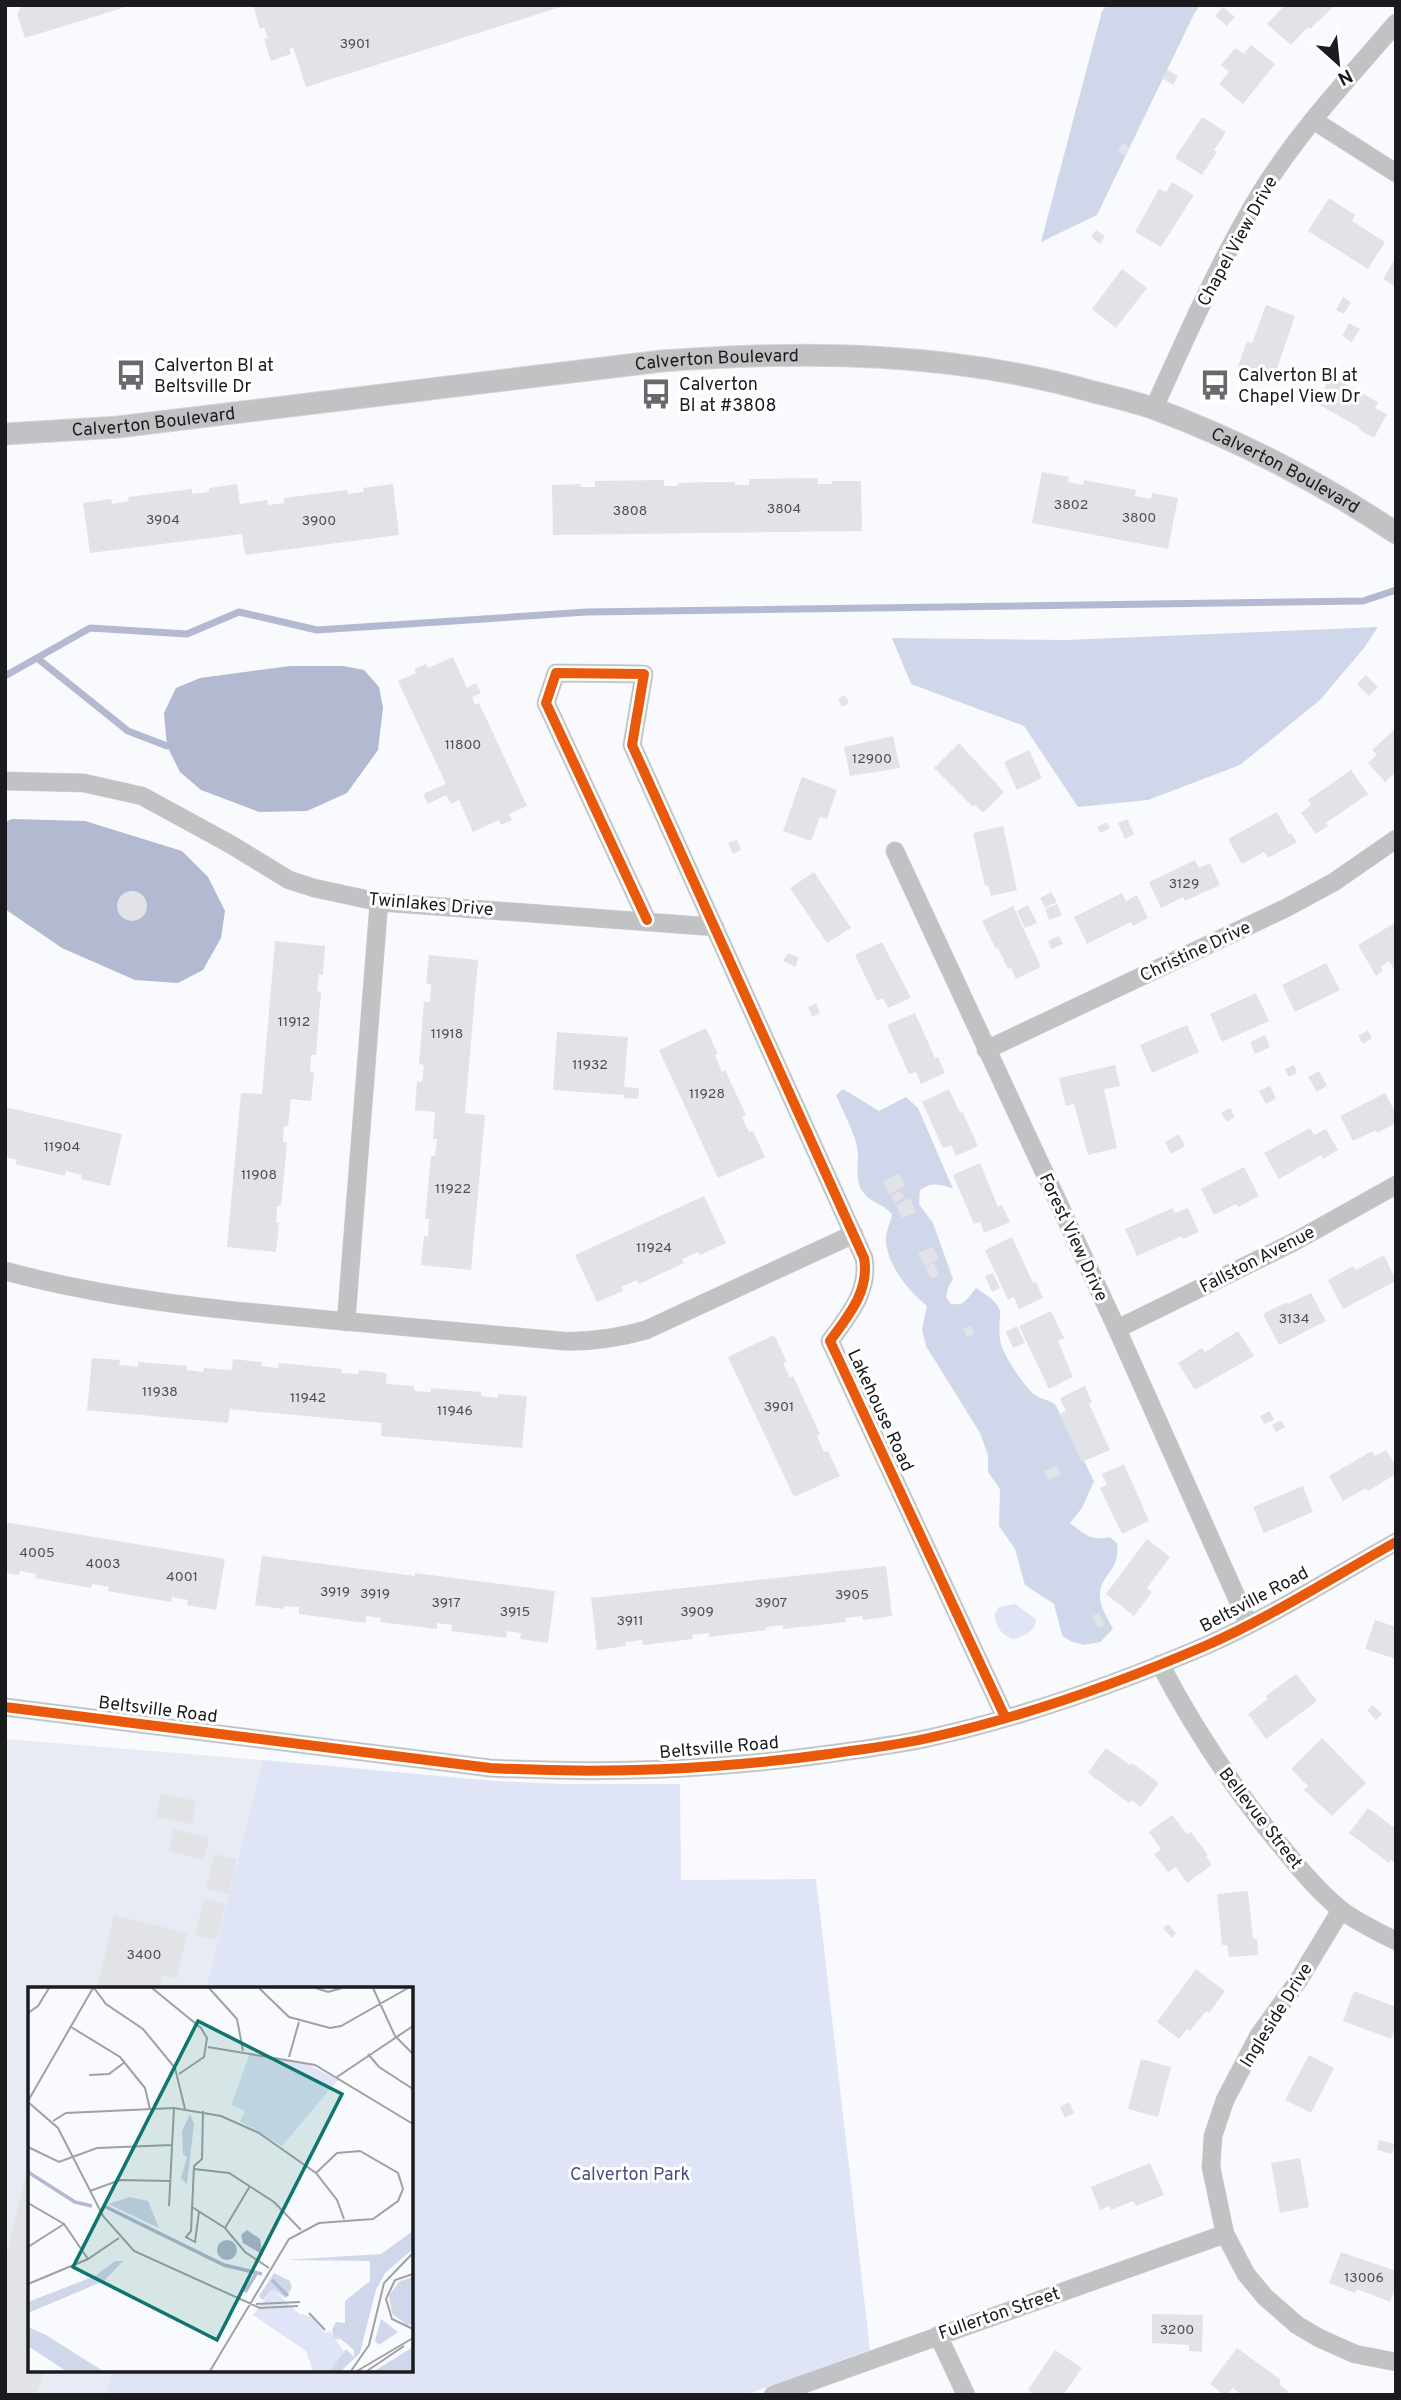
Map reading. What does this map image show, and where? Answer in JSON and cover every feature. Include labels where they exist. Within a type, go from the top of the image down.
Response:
[{"type":"street","name":"Chapel View Drive","points":[[1154,408],[1196,314],[1262,192],[1313,120],[1396,23]]},
{"type":"street","points":[[1313,120],[1396,173]]},
{"type":"street","name":"Calverton Boulevard","points":[[5,434],[118,427],[662,361],[746,355],[829,354],[928,360],[1048,379],[1154,408],[1281,466],[1367,513],[1396,533]]},
{"type":"street","name":"Lakehouse Road","points":[[647,920],[546,703],[556,673],[644,674],[632,745],[864,1258],[866,1282],[850,1315],[830,1341],[1004,1717]]},
{"type":"street","name":"Twinlakes Drive","points":[[5,780],[84,783],[142,796],[289,880],[379,902],[715,927]]},
{"type":"street","name":"Christine Drive","points":[[986,1050],[1286,908],[1334,882],[1396,839]]},
{"type":"street","name":"Forest View Drive","points":[[895,851],[1117,1329],[1249,1625]]},
{"type":"street","points":[[346,1321],[379,902]]},
{"type":"street","name":"Fallston Avenue","points":[[1117,1329],[1294,1242],[1396,1185]]},
{"type":"street","points":[[5,1271],[41,1281],[149,1302],[563,1341],[616,1339],[646,1330],[854,1234]]},
{"type":"street","name":"Beltsville Road","points":[[5,1707],[490,1768],[567,1771],[671,1770],[766,1762],[933,1737],[1087,1691],[1160,1664],[1249,1625],[1396,1542]]},
{"type":"street","name":"Bellevue Street","points":[[1160,1664],[1213,1759],[1248,1807],[1303,1872],[1341,1910],[1396,1941]]},
{"type":"street","name":"Ingleside Drive","points":[[1341,1910],[1298,1981],[1259,2035],[1225,2100],[1213,2136],[1211,2167],[1226,2234],[1246,2274],[1265,2297],[1297,2325],[1319,2338],[1355,2354],[1396,2362]]},
{"type":"street","name":"Fullerton Street","points":[[773,2395],[1226,2234]]},
{"type":"street","points":[[938,2335],[966,2395]]},
{"type":"shaded area","points":[[1107,5],[1201,5],[1195,12],[1097,215],[1041,242],[1102,11]]},
{"type":"shaded area","points":[[1378,627],[1364,648],[1320,700],[1240,765],[1148,800],[1078,807],[1024,726],[911,684],[892,638],[1066,640]]},
{"type":"shaded area","points":[[290,666],[343,666],[364,670],[379,687],[383,708],[378,750],[347,793],[307,811],[259,812],[201,790],[180,772],[167,746],[164,713],[176,688],[200,678]]},
{"type":"shaded area","points":[[12,819],[85,821],[182,851],[208,877],[225,911],[221,938],[203,970],[178,983],[135,980],[62,948],[5,909],[5,822]]},
{"type":"shaded area","points":[[843,1089],[879,1111],[906,1097],[918,1108],[953,1189],[936,1185],[924,1187],[920,1190],[919,1204],[933,1223],[953,1279],[946,1297],[951,1304],[960,1304],[976,1288],[995,1302],[999,1307],[999,1333],[1006,1356],[1031,1391],[1055,1404],[1094,1481],[1082,1508],[1070,1523],[1088,1536],[1109,1537],[1117,1543],[1116,1560],[1103,1583],[1100,1597],[1113,1629],[1100,1642],[1084,1645],[1070,1641],[1062,1635],[1054,1604],[1025,1585],[1015,1549],[999,1526],[1000,1489],[988,1472],[988,1455],[980,1433],[926,1346],[922,1330],[927,1306],[905,1284],[889,1255],[886,1236],[892,1214],[866,1196],[860,1188],[858,1149],[836,1095]]},
{"type":"shaded area","points":[[5,1739],[263,1760],[206,1987],[28,1987],[28,2372],[112,2372],[106,2395],[5,2395]]},
{"type":"green space","points":[[1015,1604],[1036,1619],[1036,1623],[1025,1635],[1013,1639],[1000,1629],[995,1613],[999,1607]]},
{"type":"green space","name":"Calverton Park","points":[[263,1760],[495,1781],[680,1784],[681,1880],[816,1879],[870,2350],[745,2395],[106,2395],[112,2372],[413,2372],[413,1987],[206,1987]]},
{"type":"building","points":[[22,5],[129,6],[25,38],[17,14]]},
{"type":"building","points":[[253,5],[564,6],[306,87],[293,47],[289,49],[291,54],[271,61],[264,39],[268,38],[264,27],[260,29]]},
{"type":"building","points":[[1285,5],[1335,5],[1291,45],[1267,24]]},
{"type":"building","points":[[1223,7],[1235,17],[1227,26],[1215,16]]},
{"type":"building","points":[[1251,45],[1275,64],[1243,104],[1219,84],[1229,72],[1221,65],[1235,48],[1244,54]]},
{"type":"building","points":[[1168,70],[1178,76],[1173,85],[1162,78]]},
{"type":"building","points":[[1202,117],[1226,132],[1202,175],[1175,158]]},
{"type":"building","points":[[1122,143],[1130,147],[1126,156],[1118,151]]},
{"type":"building","points":[[1172,182],[1194,195],[1161,247],[1135,232],[1159,189],[1166,192]]},
{"type":"building","points":[[1329,198],[1355,215],[1352,221],[1385,242],[1368,269],[1308,231]]},
{"type":"building","points":[[1096,230],[1105,236],[1100,244],[1091,237]]},
{"type":"building","points":[[1396,257],[1396,287],[1383,279]]},
{"type":"building","points":[[1122,269],[1147,288],[1116,328],[1092,309]]},
{"type":"building","points":[[1343,297],[1351,302],[1344,314],[1336,310]]},
{"type":"building","points":[[1266,305],[1295,316],[1273,380],[1238,367],[1247,341],[1252,343]]},
{"type":"building","points":[[1349,323],[1360,329],[1352,342],[1342,336]]},
{"type":"building","points":[[1331,376],[1378,402],[1375,408],[1387,414],[1374,438],[1316,403]]},
{"type":"building","points":[[1042,472],[1069,477],[1068,482],[1083,485],[1084,480],[1136,490],[1135,496],[1151,499],[1152,493],[1178,498],[1168,549],[1032,523]]},
{"type":"building","points":[[818,478],[818,484],[861,481],[862,531],[553,535],[552,485],[581,484],[580,487],[595,487],[595,481],[664,480],[664,486],[707,482],[749,485],[749,479]]},
{"type":"building","points":[[237,484],[240,504],[267,500],[268,505],[284,503],[284,498],[347,490],[348,494],[364,492],[363,488],[393,484],[399,535],[245,555],[242,534],[90,553],[83,503],[111,499],[112,504],[129,501],[128,497],[192,489],[192,494],[209,492],[209,488]]},
{"type":"building","points":[[453,657],[467,688],[476,683],[481,693],[472,697],[475,705],[479,703],[527,806],[509,814],[512,820],[501,825],[499,820],[473,832],[459,800],[451,804],[446,795],[428,804],[423,794],[446,784],[398,681],[416,673],[414,669],[426,664],[428,668]]},
{"type":"building","points":[[1366,675],[1378,687],[1369,696],[1357,684]]},
{"type":"building","points":[[845,695],[849,703],[842,707],[838,699]]},
{"type":"building","points":[[1396,728],[1396,772],[1385,782],[1368,763],[1377,755],[1372,750]]},
{"type":"building","points":[[893,736],[900,768],[850,776],[844,747]]},
{"type":"building","points":[[959,743],[1004,792],[983,813],[975,805],[973,807],[934,768]]},
{"type":"building","points":[[1029,750],[1042,778],[1017,790],[1004,762]]},
{"type":"building","points":[[1351,770],[1368,794],[1326,823],[1328,826],[1316,834],[1301,813],[1311,805],[1308,800]]},
{"type":"building","points":[[802,777],[837,790],[827,819],[820,817],[811,841],[783,831]]},
{"type":"building","points":[[1277,812],[1289,834],[1291,833],[1297,842],[1268,858],[1264,852],[1242,864],[1228,839]]},
{"type":"building","points":[[1127,819],[1134,834],[1125,839],[1118,823]]},
{"type":"building","points":[[1107,822],[1110,828],[1101,833],[1097,827]]},
{"type":"building","points":[[1003,826],[1017,890],[991,896],[988,885],[985,886],[973,833]]},
{"type":"building","points":[[737,840],[741,850],[733,854],[728,843]]},
{"type":"building","points":[[1195,860],[1199,868],[1210,863],[1220,885],[1185,901],[1183,897],[1161,908],[1149,882]]},
{"type":"building","points":[[814,872],[851,928],[827,943],[790,888]]},
{"type":"building","points":[[132,891],[143,895],[147,906],[143,917],[132,921],[121,917],[117,906],[121,895]]},
{"type":"building","points":[[1051,892],[1057,902],[1045,908],[1040,898]]},
{"type":"building","points":[[1122,893],[1126,901],[1137,895],[1148,918],[1133,926],[1131,922],[1087,944],[1074,917]]},
{"type":"building","points":[[1057,904],[1062,915],[1049,920],[1045,909]]},
{"type":"building","points":[[1028,905],[1037,923],[1025,928],[1017,911]]},
{"type":"building","points":[[1013,906],[1041,967],[1016,979],[982,921]]},
{"type":"building","points":[[1396,922],[1396,968],[1394,969],[1389,961],[1381,967],[1383,971],[1376,976],[1358,945]]},
{"type":"building","points":[[1059,936],[1063,944],[1051,949],[1048,941]]},
{"type":"building","points":[[275,941],[325,946],[323,975],[319,974],[317,991],[321,992],[316,1055],[311,1055],[310,1072],[314,1072],[311,1101],[291,1099],[288,1126],[284,1126],[283,1142],[287,1143],[281,1206],[277,1206],[276,1223],[279,1223],[276,1252],[227,1247],[241,1093],[262,1094]]},
{"type":"building","points":[[882,942],[911,998],[888,1008],[883,998],[877,1001],[855,955]]},
{"type":"building","points":[[788,953],[799,958],[795,967],[783,961]]},
{"type":"building","points":[[429,955],[478,960],[465,1113],[485,1115],[471,1270],[421,1265],[424,1236],[428,1237],[429,1219],[425,1219],[431,1156],[435,1156],[437,1139],[433,1139],[435,1112],[415,1110],[417,1081],[422,1082],[424,1065],[419,1064],[424,1001],[430,1002],[431,984],[426,984]]},
{"type":"building","points":[[1326,963],[1340,990],[1295,1012],[1282,985]]},
{"type":"building","points":[[1256,993],[1269,1021],[1222,1042],[1210,1014]]},
{"type":"building","points":[[816,1003],[820,1013],[812,1017],[808,1007]]},
{"type":"building","points":[[915,1013],[935,1058],[938,1057],[945,1073],[921,1084],[916,1072],[909,1074],[887,1025]]},
{"type":"building","points":[[1187,1025],[1199,1052],[1152,1073],[1140,1045]]},
{"type":"building","points":[[706,1028],[718,1054],[715,1055],[722,1072],[725,1070],[746,1115],[742,1117],[749,1132],[753,1131],[765,1157],[718,1178],[659,1050]]},
{"type":"building","points":[[1368,1030],[1372,1038],[1363,1044],[1358,1036]]},
{"type":"building","points":[[557,1032],[628,1037],[624,1087],[639,1088],[638,1099],[624,1098],[624,1095],[553,1090]]},
{"type":"building","points":[[1265,1035],[1270,1047],[1255,1054],[1250,1042]]},
{"type":"building","points":[[1115,1065],[1120,1086],[1104,1089],[1117,1148],[1088,1155],[1074,1104],[1066,1106],[1059,1078]]},
{"type":"building","points":[[1294,1065],[1297,1073],[1289,1077],[1285,1069]]},
{"type":"building","points":[[1319,1071],[1327,1086],[1317,1092],[1308,1077]]},
{"type":"building","points":[[1270,1086],[1276,1098],[1266,1104],[1259,1091]]},
{"type":"building","points":[[949,1089],[978,1146],[956,1156],[951,1145],[943,1148],[922,1102]]},
{"type":"building","points":[[1385,1093],[1396,1114],[1396,1123],[1353,1141],[1340,1116]]},
{"type":"building","points":[[5,1107],[122,1134],[110,1186],[81,1179],[82,1175],[66,1171],[65,1176],[15,1164],[17,1160],[5,1157]]},
{"type":"building","points":[[1230,1108],[1235,1117],[1227,1122],[1221,1113]]},
{"type":"building","points":[[1310,1128],[1314,1135],[1326,1129],[1338,1150],[1323,1159],[1321,1155],[1279,1179],[1264,1153]]},
{"type":"building","points":[[1179,1134],[1185,1146],[1171,1154],[1165,1142]]},
{"type":"building","points":[[980,1163],[998,1207],[1002,1205],[1010,1222],[984,1233],[980,1222],[974,1224],[953,1175]]},
{"type":"building","points":[[1244,1167],[1259,1196],[1214,1215],[1201,1189]]},
{"type":"building","points":[[899,1174],[905,1186],[889,1194],[883,1181]]},
{"type":"building","points":[[900,1191],[904,1197],[895,1203],[891,1196]]},
{"type":"building","points":[[704,1196],[726,1243],[700,1255],[698,1252],[682,1259],[684,1263],[639,1284],[637,1280],[621,1287],[623,1291],[597,1302],[575,1255]]},
{"type":"building","points":[[910,1198],[916,1212],[902,1218],[896,1205]]},
{"type":"building","points":[[1173,1208],[1175,1213],[1188,1208],[1199,1232],[1183,1239],[1182,1236],[1137,1256],[1125,1229]]},
{"type":"building","points":[[1012,1237],[1033,1283],[1036,1282],[1043,1298],[1019,1309],[1014,1297],[1008,1300],[985,1250]]},
{"type":"building","points":[[933,1247],[939,1259],[925,1266],[918,1253]]},
{"type":"building","points":[[1384,1255],[1396,1281],[1343,1309],[1328,1280],[1353,1266],[1356,1270]]},
{"type":"building","points":[[934,1263],[939,1275],[931,1279],[925,1267]]},
{"type":"building","points":[[993,1273],[1000,1288],[992,1292],[985,1276]]},
{"type":"building","points":[[1311,1293],[1326,1321],[1279,1345],[1263,1314]]},
{"type":"building","points":[[1051,1311],[1064,1338],[1058,1341],[1073,1377],[1049,1389],[1019,1326]]},
{"type":"building","points":[[971,1326],[975,1334],[967,1337],[963,1329]]},
{"type":"building","points":[[1017,1326],[1025,1343],[1013,1348],[1006,1332]]},
{"type":"building","points":[[1238,1331],[1254,1356],[1195,1390],[1178,1363],[1202,1348],[1205,1352]]},
{"type":"building","points":[[774,1335],[787,1362],[783,1363],[790,1378],[793,1376],[820,1434],[817,1436],[824,1452],[828,1451],[840,1476],[794,1497],[728,1357]]},
{"type":"building","points":[[92,1358],[120,1360],[119,1365],[138,1367],[138,1362],[187,1366],[187,1370],[203,1372],[204,1368],[232,1370],[233,1359],[262,1362],[261,1366],[278,1368],[279,1363],[342,1369],[341,1373],[358,1374],[359,1370],[387,1373],[386,1384],[414,1386],[414,1391],[431,1392],[431,1388],[481,1392],[481,1396],[498,1398],[498,1394],[527,1396],[522,1448],[381,1436],[382,1423],[230,1409],[228,1423],[87,1410]]},
{"type":"building","points":[[1085,1386],[1092,1402],[1089,1404],[1110,1450],[1082,1462],[1059,1414],[1066,1411],[1060,1398]]},
{"type":"building","points":[[1270,1411],[1274,1420],[1264,1424],[1260,1416]]},
{"type":"building","points":[[1281,1420],[1285,1427],[1276,1432],[1272,1425]]},
{"type":"building","points":[[1386,1450],[1396,1466],[1396,1474],[1368,1491],[1366,1488],[1343,1501],[1329,1476],[1372,1451],[1375,1456]]},
{"type":"building","points":[[1124,1464],[1149,1521],[1122,1534],[1100,1488],[1107,1485],[1102,1474]]},
{"type":"building","points":[[1057,1465],[1061,1474],[1048,1480],[1044,1471]]},
{"type":"building","points":[[1303,1486],[1313,1512],[1264,1533],[1253,1507]]},
{"type":"building","points":[[5,1522],[225,1559],[216,1610],[187,1605],[188,1600],[172,1597],[171,1602],[108,1591],[109,1587],[92,1584],[91,1588],[35,1578],[36,1574],[20,1571],[19,1575],[5,1573]]},
{"type":"building","points":[[1147,1539],[1170,1557],[1147,1588],[1152,1592],[1134,1616],[1106,1594]]},
{"type":"building","points":[[262,1556],[555,1591],[548,1643],[520,1639],[521,1633],[507,1631],[506,1638],[451,1631],[452,1625],[437,1623],[437,1629],[380,1622],[381,1618],[366,1616],[366,1623],[299,1614],[299,1607],[285,1606],[284,1609],[255,1605]]},
{"type":"building","points":[[886,1566],[892,1616],[863,1620],[862,1616],[845,1618],[846,1622],[783,1629],[783,1625],[766,1627],[766,1630],[709,1637],[709,1633],[692,1635],[693,1639],[643,1645],[642,1640],[625,1642],[626,1646],[597,1650],[591,1598]]},
{"type":"building","points":[[1099,1613],[1105,1625],[1098,1628],[1092,1616]]},
{"type":"building","points":[[1375,1620],[1396,1627],[1396,1659],[1365,1649]]},
{"type":"building","points":[[1296,1674],[1317,1701],[1266,1739],[1248,1714],[1268,1699],[1266,1696]]},
{"type":"building","points":[[1373,1705],[1382,1714],[1376,1720],[1367,1710]]},
{"type":"building","points":[[1322,1738],[1366,1783],[1332,1816],[1304,1790],[1308,1786],[1291,1769]]},
{"type":"building","points":[[1106,1748],[1159,1783],[1141,1807],[1131,1800],[1129,1803],[1088,1773]]},
{"type":"building","points":[[161,1794],[196,1801],[192,1824],[156,1817]]},
{"type":"building","points":[[1368,1808],[1396,1829],[1396,1864],[1391,1860],[1389,1863],[1349,1833]]},
{"type":"building","points":[[1172,1815],[1187,1834],[1191,1832],[1212,1865],[1187,1883],[1176,1867],[1168,1872],[1154,1854],[1161,1849],[1149,1832]]},
{"type":"building","points":[[174,1829],[209,1838],[204,1860],[168,1851]]},
{"type":"building","points":[[214,1854],[237,1859],[229,1895],[206,1889]]},
{"type":"building","points":[[1248,1891],[1253,1939],[1257,1939],[1258,1955],[1229,1957],[1227,1945],[1222,1945],[1217,1894]]},
{"type":"building","points":[[204,1899],[226,1904],[217,1940],[195,1935]]},
{"type":"building","points":[[114,1915],[187,1933],[177,1979],[162,1975],[159,1987],[97,1987]]},
{"type":"building","points":[[1168,1924],[1176,1933],[1172,1938],[1163,1928]]},
{"type":"building","points":[[1196,1969],[1225,1991],[1209,2013],[1206,2011],[1190,2031],[1187,2029],[1179,2039],[1157,2022]]},
{"type":"building","points":[[1354,1991],[1396,2007],[1396,2026],[1391,2039],[1343,2021]]},
{"type":"building","points":[[1309,2055],[1334,2068],[1311,2113],[1285,2100]]},
{"type":"building","points":[[1141,2059],[1171,2067],[1158,2117],[1128,2109]]},
{"type":"building","points":[[1069,2102],[1074,2113],[1065,2118],[1060,2107]]},
{"type":"building","points":[[1379,2140],[1395,2144],[1392,2154],[1377,2150]]},
{"type":"building","points":[[1300,2158],[1309,2207],[1280,2213],[1271,2163]]},
{"type":"building","points":[[1150,2163],[1164,2195],[1136,2206],[1133,2201],[1111,2210],[1110,2206],[1100,2210],[1091,2187]]},
{"type":"building","points":[[28,2166],[28,2372],[43,2372],[37,2395],[5,2395],[5,2261]]},
{"type":"building","points":[[1341,2252],[1396,2271],[1396,2286],[1390,2302],[1357,2289],[1355,2293],[1329,2283]]},
{"type":"building","points":[[1152,2314],[1203,2315],[1202,2352],[1189,2351],[1189,2345],[1152,2343]]},
{"type":"building","points":[[1237,2348],[1281,2380],[1279,2384],[1288,2391],[1285,2395],[1242,2395],[1233,2388],[1224,2395],[1210,2384]]},
{"type":"building","points":[[1055,2350],[1082,2368],[1063,2395],[1035,2395],[1028,2390]]},
{"type":"waterway","points":[[5,676],[90,628],[187,634],[239,612],[317,630],[587,612],[1363,601],[1396,590]]},
{"type":"waterway","points":[[37,658],[128,731],[167,746]]},
{"type":"cycle path","points":[[647,920],[546,703],[556,673],[644,674],[632,745],[864,1258],[861,1292],[830,1341],[1005,1717]]},
{"type":"cycle path","points":[[5,1707],[490,1768],[576,1771],[744,1764],[881,1747],[933,1737],[1036,1709],[1105,1685],[1230,1635],[1396,1542]]},
{"type":"place","name":"Calverton Bl at Beltsville Dr","points":[[131,375]]},
{"type":"place","name":"Calverton Bl at Chapel View Dr","points":[[1215,385]]},
{"type":"place","name":"Calverton Bl at #3808","points":[[656,394]]}]
